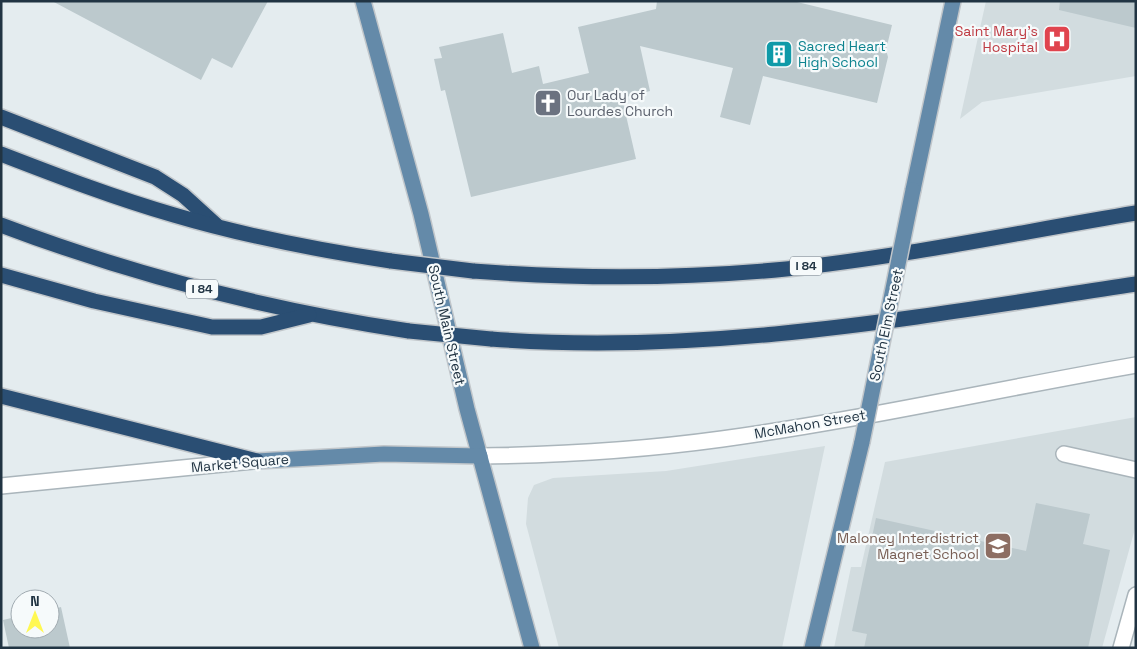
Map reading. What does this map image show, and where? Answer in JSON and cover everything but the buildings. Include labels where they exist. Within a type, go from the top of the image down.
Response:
[{"type":"highway","points":[[1,117],[155,177],[183,195],[219,228]]},
{"type":"highway","name":"I 84","points":[[1,154],[127,201],[219,228],[309,247],[390,261],[473,272],[599,278],[698,275],[787,269],[1136,213]]},
{"type":"highway","name":"I 84","points":[[1,224],[84,254],[173,282],[310,315],[409,331],[491,340],[589,345],[733,339],[868,324],[1136,284]]},
{"type":"highway","points":[[1,275],[94,301],[212,328],[261,326],[310,315]]},
{"type":"highway","points":[[1,396],[257,461]]},
{"type":"main road","name":"South Main Street","points":[[363,1],[421,214],[480,456],[532,648]]},
{"type":"main road","name":"South Elm Street","points":[[812,648],[862,442],[953,1]]},
{"type":"main road","name":"Market Square","points":[[257,461],[384,454],[480,456]]},
{"type":"street","name":"McMahon Street","points":[[480,456],[600,452],[721,439],[831,421],[1136,364]]},
{"type":"street","points":[[1064,454],[1136,470]]},
{"type":"street","name":"Market Square","points":[[1,486],[257,461]]},
{"type":"street","points":[[1122,648],[1136,595]]},
{"type":"shaded area","name":"Saint Mary's Hospital","points":[[986,1],[1136,1],[1136,76],[982,102],[960,119]]},
{"type":"shaded area","name":"Maloney Interdistrict Magnet School","points":[[1136,417],[1136,525],[1102,648],[834,648],[851,567],[861,567],[885,462]]},
{"type":"shaded area","name":"Maloney Interdistrict Magnet School","points":[[825,446],[782,648],[559,648],[526,524],[528,498],[534,485],[553,478],[666,471]]},
{"type":"place","name":"Saint Mary's Hospital","points":[[1057,39]]},
{"type":"place","name":"Sacred Heart High School","points":[[779,54]]},
{"type":"place","name":"Our Lady of Lourdes Church","points":[[548,103]]},
{"type":"place","name":"Maloney Interdistrict Magnet School","points":[[998,546]]}]
